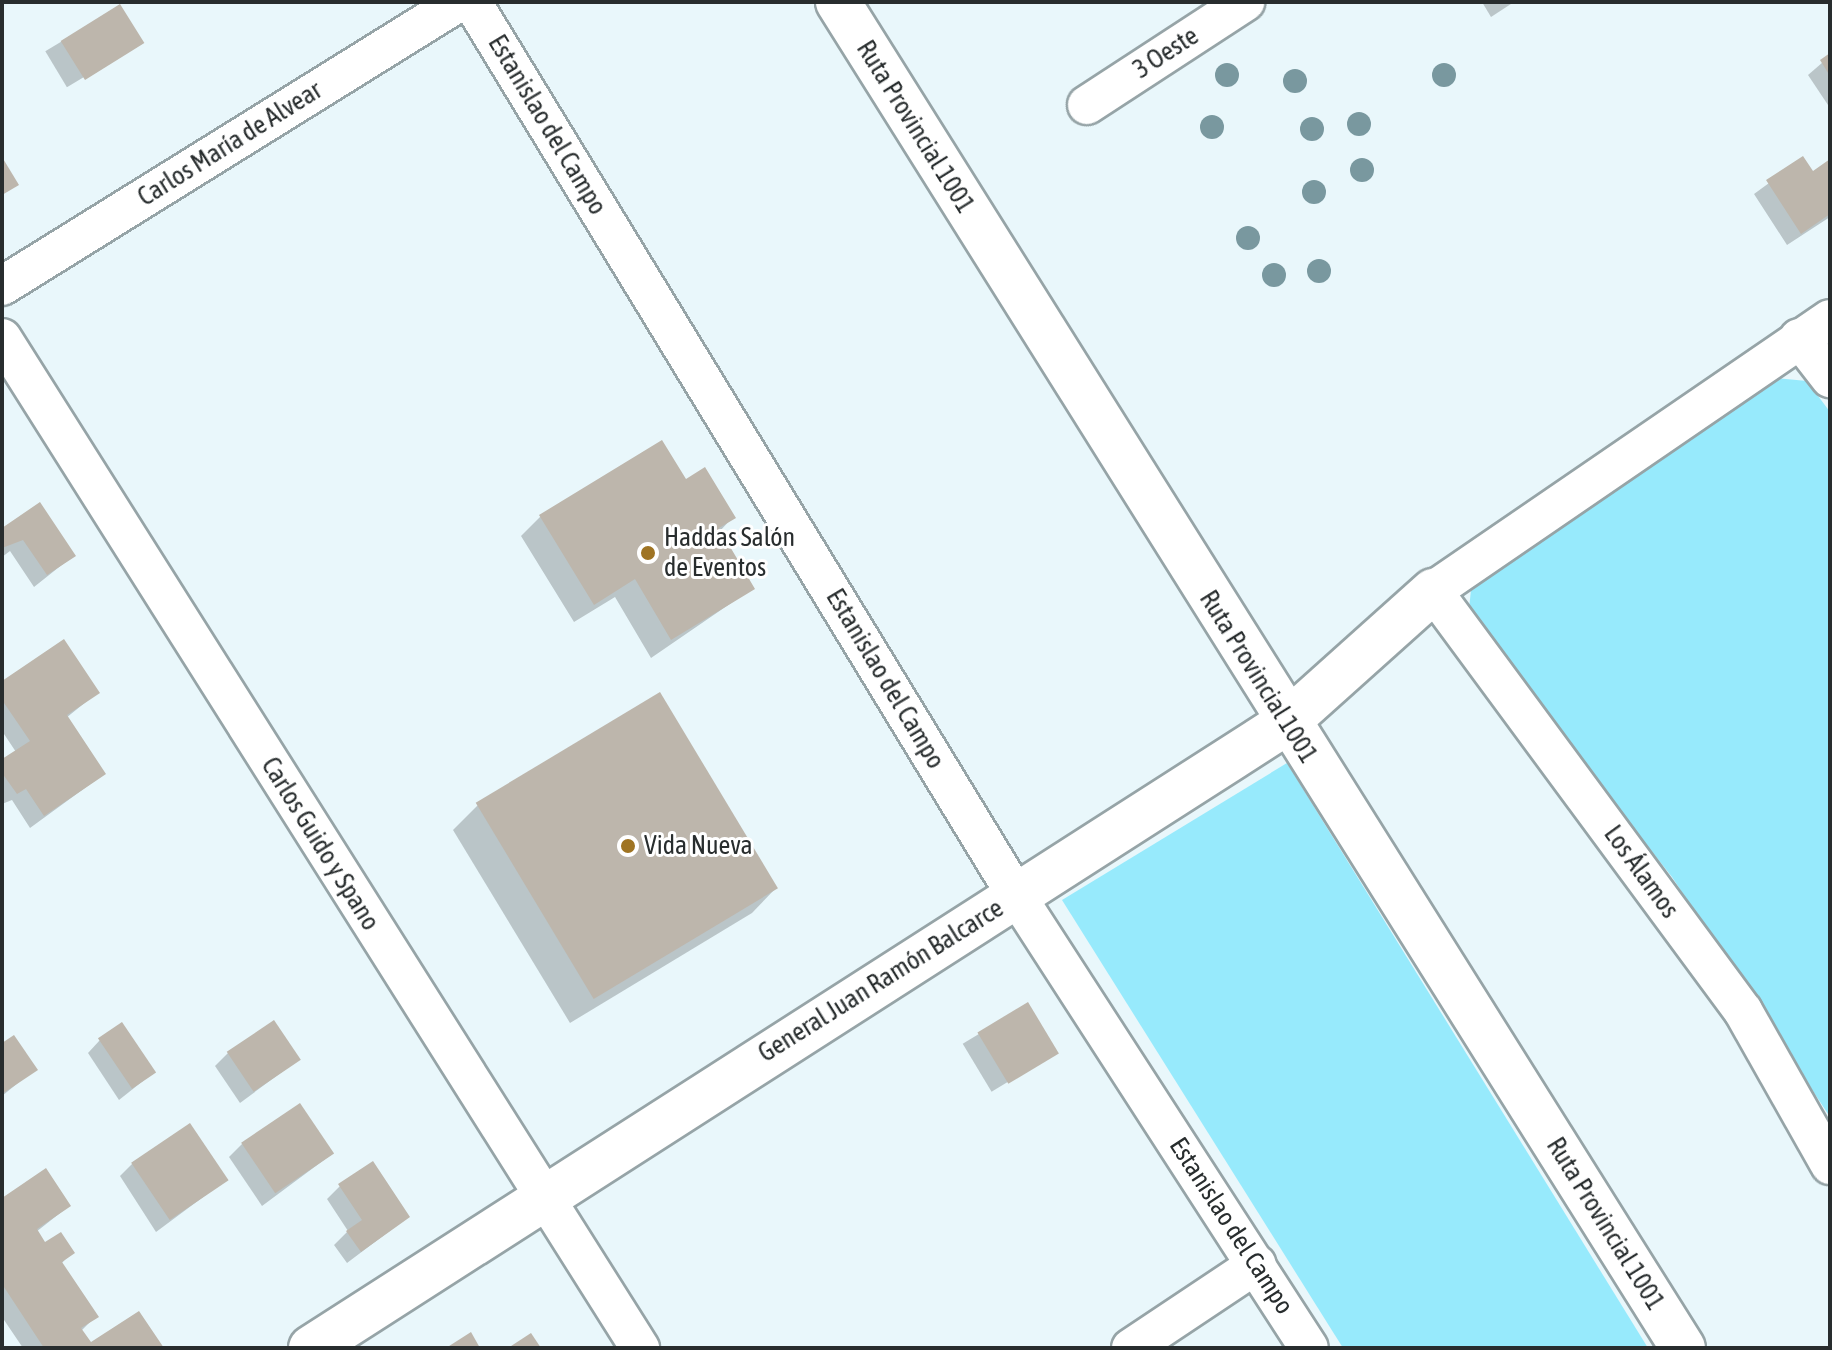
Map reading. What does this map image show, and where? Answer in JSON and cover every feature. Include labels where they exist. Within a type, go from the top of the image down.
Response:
[{"type":"street","name":"Carlos María de Alvear","points":[[2,286],[459,2]]},
{"type":"street","name":"Estanislao del Campo","points":[[472,2],[1016,895],[1309,1348]]},
{"type":"street","name":"Ruta Provincial 1001","points":[[838,2],[1286,723],[1683,1348]]},
{"type":"street","name":"3 Oeste","points":[[1087,105],[1245,2]]},
{"type":"street","points":[[1433,591],[1815,329],[1830,378]]},
{"type":"street","name":"Carlos Guido y Spano","points":[[2,338],[640,1348]]},
{"type":"street","name":"General Juan Ramón Balcarce","points":[[311,1348],[542,1197],[1286,723],[1433,591]]},
{"type":"street","name":"Los Álamos","points":[[1433,591],[1743,1011],[1830,1165]]},
{"type":"street","points":[[1131,1348],[1257,1264]]},
{"type":"shaded area","points":[[1766,377],[1807,381],[1830,412],[1830,1117],[1672,877],[1468,619],[1473,570]]},
{"type":"shaded area","points":[[1287,763],[1648,1348],[1343,1348],[1062,900]]},
{"type":"building","points":[[120,4],[144,43],[85,80],[61,41]]},
{"type":"building","points":[[1830,53],[1830,76],[1820,60]]},
{"type":"building","points":[[1803,156],[1813,171],[1830,159],[1830,214],[1801,234],[1766,180]]},
{"type":"building","points":[[2,157],[19,185],[2,195]]},
{"type":"building","name":"Haddas Salón de Eventos","points":[[662,440],[686,479],[705,467],[736,518],[719,528],[755,589],[671,640],[635,579],[594,605],[539,515]]},
{"type":"building","points":[[40,502],[76,556],[47,575],[23,540],[2,548],[2,528]]},
{"type":"building","points":[[64,639],[100,693],[67,715],[106,774],[44,816],[26,789],[17,794],[2,773],[2,759],[30,741],[2,700],[2,681]]},
{"type":"building","name":"Vida Nueva","points":[[660,692],[778,888],[594,999],[476,803]]},
{"type":"building","points":[[1028,1002],[1059,1053],[1008,1084],[977,1032]]},
{"type":"building","points":[[274,1020],[301,1060],[254,1092],[227,1052]]},
{"type":"building","points":[[122,1022],[156,1073],[132,1089],[98,1038]]},
{"type":"building","points":[[14,1035],[38,1070],[2,1094],[2,1043]]},
{"type":"building","points":[[300,1103],[334,1154],[275,1193],[241,1143]]},
{"type":"building","points":[[190,1123],[229,1180],[170,1220],[131,1163]]},
{"type":"building","points":[[373,1161],[410,1217],[361,1252],[346,1231],[362,1220],[338,1184]]},
{"type":"building","points":[[46,1168],[71,1206],[37,1229],[45,1242],[61,1232],[75,1253],[62,1262],[99,1317],[81,1328],[91,1342],[139,1311],[164,1348],[44,1348],[2,1284],[2,1198]]},
{"type":"building","points":[[471,1332],[480,1348],[446,1348]]},
{"type":"building","points":[[531,1333],[541,1348],[508,1348]]},
{"type":"place","name":"Haddas Salón de Eventos","points":[[648,553]]},
{"type":"place","name":"Vida Nueva","points":[[628,846]]}]
